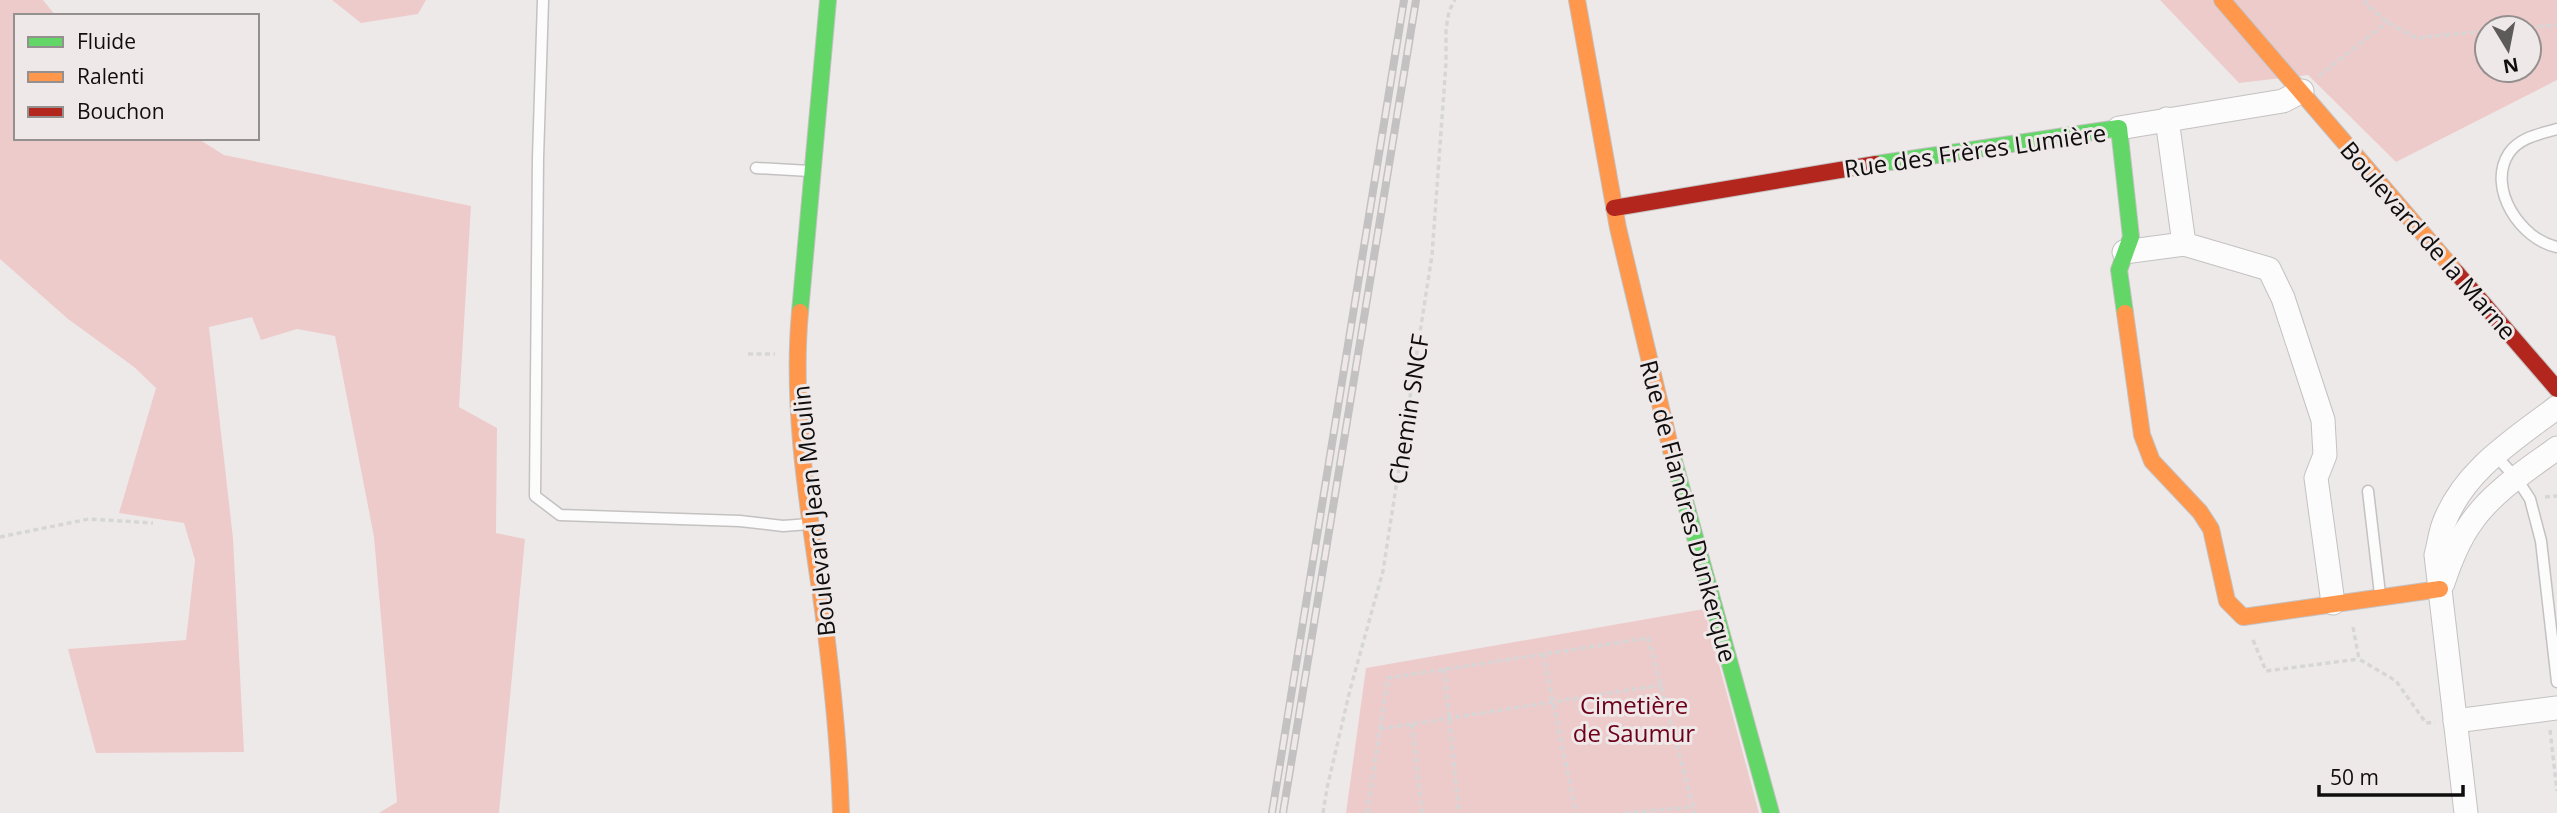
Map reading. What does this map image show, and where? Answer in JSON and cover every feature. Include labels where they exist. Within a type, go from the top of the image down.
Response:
[{"type":"street","name":"Boulevard Jean Moulin","points":[[828,0],[798,364],[799,414],[841,767],[841,813]]},
{"type":"street","name":"Rue de Flandres Dunkerque","points":[[1577,0],[1614,208],[1666,429],[1771,813]]},
{"type":"street","name":"Boulevard de la Marne","points":[[2222,0],[2557,388]]},
{"type":"street","points":[[2119,128],[2283,101],[2302,91]]},
{"type":"street","points":[[2167,119],[2184,244]]},
{"type":"street","name":"Rue des Frères Lumière","points":[[1614,208],[1866,165],[2119,128],[2131,237],[2119,270],[2142,435],[2152,461],[2200,512],[2211,529],[2227,601],[2243,617]]},
{"type":"street","points":[[2124,252],[2184,244],[2269,269],[2283,298],[2323,420],[2325,455],[2316,478],[2341,602]]},
{"type":"street","points":[[2466,813],[2437,555],[2444,523],[2459,493],[2477,470],[2557,407]]},
{"type":"street","points":[[2440,589],[2454,553],[2469,525],[2483,507],[2557,448]]},
{"type":"street","points":[[2243,617],[2440,589]]},
{"type":"street","points":[[2455,721],[2552,709]]},
{"type":"lane","points":[[543,0],[538,158],[535,496],[560,515],[740,521],[783,526],[811,523]]},
{"type":"lane","points":[[2557,128],[2529,137],[2515,147],[2505,161],[2502,180],[2507,202],[2519,223],[2544,244],[2557,247]]},
{"type":"lane","points":[[756,168],[813,171]]},
{"type":"lane","points":[[2496,455],[2530,499],[2541,541],[2557,682]]},
{"type":"lane","points":[[2368,491],[2381,597]]},
{"type":"path","name":"Chemin SNCF","points":[[1323,813],[1350,690],[1385,558],[1432,255],[1446,30],[1455,0]]},
{"type":"path","points":[[2365,0],[2366,4],[2387,22],[2416,38],[2473,32]]},
{"type":"path","points":[[2302,91],[2387,22]]},
{"type":"path","points":[[0,537],[89,519],[153,523]]},
{"type":"path","points":[[2341,602],[2358,659]]},
{"type":"path","points":[[2243,617],[2266,671],[2358,659],[2396,681],[2426,723],[2455,721]]},
{"type":"path","points":[[1367,813],[1388,678],[1648,638],[1695,813]]},
{"type":"path","points":[[1543,654],[1576,813]]},
{"type":"path","points":[[1444,669],[1459,813]]},
{"type":"path","points":[[1380,729],[1661,685]]},
{"type":"path","points":[[2552,709],[2557,791]]},
{"type":"path","points":[[1412,724],[1422,813]]},
{"type":"path","points":[[1625,813],[1693,807]]},
{"type":"green space","points":[[0,0],[43,0],[54,14],[14,14],[14,140],[200,140],[224,155],[471,206],[459,407],[497,428],[496,533],[525,539],[499,813],[379,813],[397,802],[374,537],[335,336],[297,329],[261,340],[252,317],[209,327],[233,538],[244,752],[96,753],[68,649],[186,640],[195,560],[184,523],[119,513],[156,388],[134,367],[68,319],[0,259]]},
{"type":"green space","points":[[332,0],[426,0],[418,14],[361,23]]},
{"type":"green space","points":[[2160,0],[2557,0],[2557,80],[2396,162],[2308,75],[2239,83]]},
{"type":"green space","name":"Cimetière de Saumur","points":[[1704,609],[1759,813],[1346,813],[1366,668]]},
{"type":"railway","points":[[1272,813],[1404,0]]},
{"type":"railway","points":[[1283,813],[1416,0]]},
{"type":"traffic: fast","points":[[800,312],[828,0]]},
{"type":"traffic: fast","points":[[1876,164],[2119,128],[2131,237],[2119,270],[2125,313]]},
{"type":"traffic: fast","points":[[1671,450],[1771,813]]},
{"type":"traffic: slow","points":[[1577,0],[1618,228],[1671,450]]},
{"type":"traffic: slow","points":[[2222,0],[2456,272]]},
{"type":"traffic: slow","points":[[800,312],[798,387],[803,461],[832,686],[841,813]]},
{"type":"traffic: slow","points":[[2125,313],[2142,435],[2152,461],[2200,512],[2211,529],[2227,601],[2243,617],[2440,589]]},
{"type":"traffic: jam","points":[[1614,208],[1876,164]]},
{"type":"traffic: jam","points":[[2456,272],[2557,389]]}]
